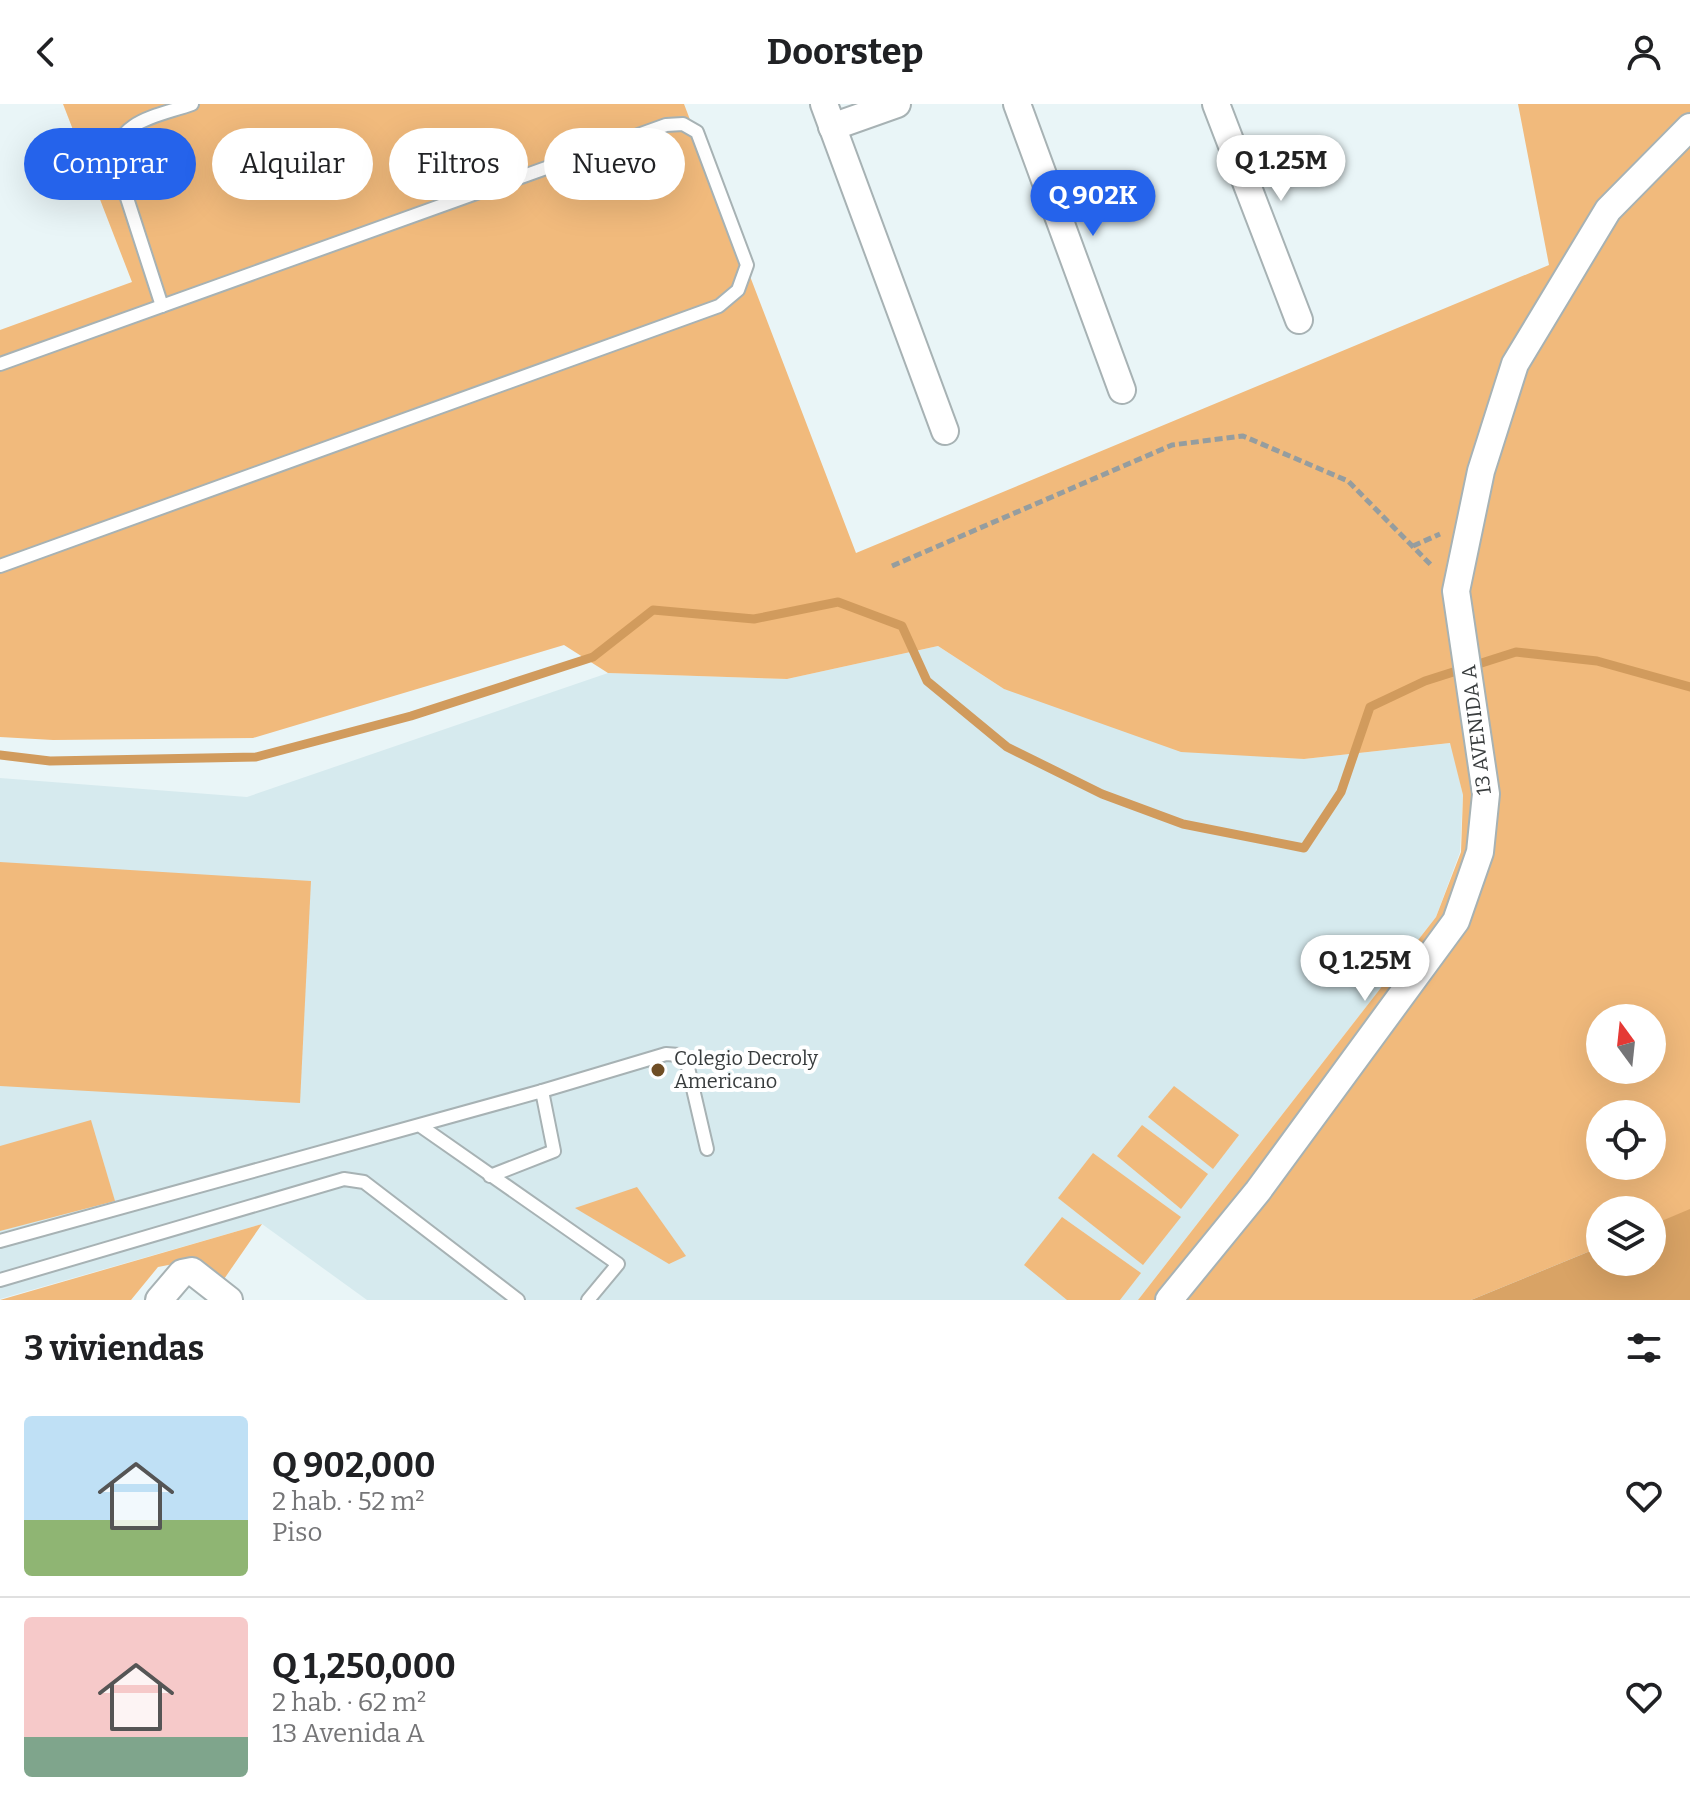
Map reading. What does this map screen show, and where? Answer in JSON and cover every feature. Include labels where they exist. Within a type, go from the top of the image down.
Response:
[{"type":"street","points":[[897,104],[828,116],[945,431]]},
{"type":"street","points":[[1017,104],[1122,390]]},
{"type":"street","points":[[1216,104],[1299,320]]},
{"type":"street","name":"13 AVENIDA A","points":[[1169,1300],[1258,1191],[1456,921],[1480,852],[1486,794],[1456,591],[1481,471],[1515,364],[1608,210],[1690,127]]},
{"type":"street","points":[[159,1300],[182,1273],[192,1271],[229,1300]]},
{"type":"lane","points":[[162,306],[115,161],[115,143],[127,128],[192,104]]},
{"type":"lane","points":[[0,364],[675,124],[683,124],[697,132],[747,265],[738,290],[719,306],[0,566]]},
{"type":"lane","points":[[0,1241],[422,1127],[666,1054],[679,1055],[687,1063],[707,1149]]},
{"type":"lane","points":[[490,1176],[554,1151],[542,1091]]},
{"type":"lane","points":[[422,1127],[618,1264],[588,1300]]},
{"type":"lane","points":[[0,1280],[344,1179],[364,1182],[518,1300]]},
{"type":"path","points":[[892,566],[1172,445],[1243,436],[1348,481],[1456,591]]},
{"type":"shaded area","points":[[63,104],[684,104],[856,553],[1549,265],[1518,104],[1690,104],[1690,1300],[1666,1276],[1666,1196],[1586,1196],[1586,1253],[1471,1300],[1138,1300],[1436,917],[1461,852],[1463,795],[1450,743],[1304,759],[1181,752],[1004,689],[938,646],[787,679],[608,673],[564,645],[253,738],[53,740],[0,737],[0,330],[132,282],[100,200],[196,200],[196,128],[72,128]]},
{"type":"shaded area","name":"Colegio Decroly Americano","points":[[938,646],[1004,689],[1304,759],[1451,743],[1463,795],[1460,852],[1436,917],[1138,1300],[367,1300],[262,1224],[0,1299],[0,778],[247,797],[608,673],[787,679]]},
{"type":"shaded area","points":[[0,862],[311,881],[300,1103],[0,1086]]},
{"type":"shaded area","points":[[1174,1086],[1239,1135],[1213,1169],[1148,1117]]},
{"type":"shaded area","points":[[91,1120],[115,1201],[0,1231],[0,1146]]},
{"type":"shaded area","points":[[1142,1125],[1208,1174],[1181,1209],[1117,1156]]},
{"type":"shaded area","points":[[1093,1153],[1181,1217],[1143,1265],[1058,1198]]},
{"type":"shaded area","points":[[637,1187],[686,1256],[669,1264],[575,1208]]},
{"type":"shaded area","points":[[1690,1209],[1690,1300],[1471,1300],[1586,1253],[1586,1276],[1666,1276],[1666,1219]]},
{"type":"shaded area","points":[[1062,1217],[1141,1273],[1120,1300],[1067,1300],[1024,1265]]},
{"type":"shaded area","points":[[262,1224],[222,1282],[189,1261],[158,1267],[131,1300],[0,1300]]},
{"type":"waterway","points":[[0,755],[50,761],[256,757],[411,716],[593,657],[653,610],[754,619],[838,602],[902,626],[927,681],[1007,747],[1102,794],[1183,824],[1304,848],[1341,792],[1370,707],[1425,681],[1516,652],[1597,661],[1690,687]]},
{"type":"place","name":"Colegio Decroly Americano","points":[[658,1070]]}]
